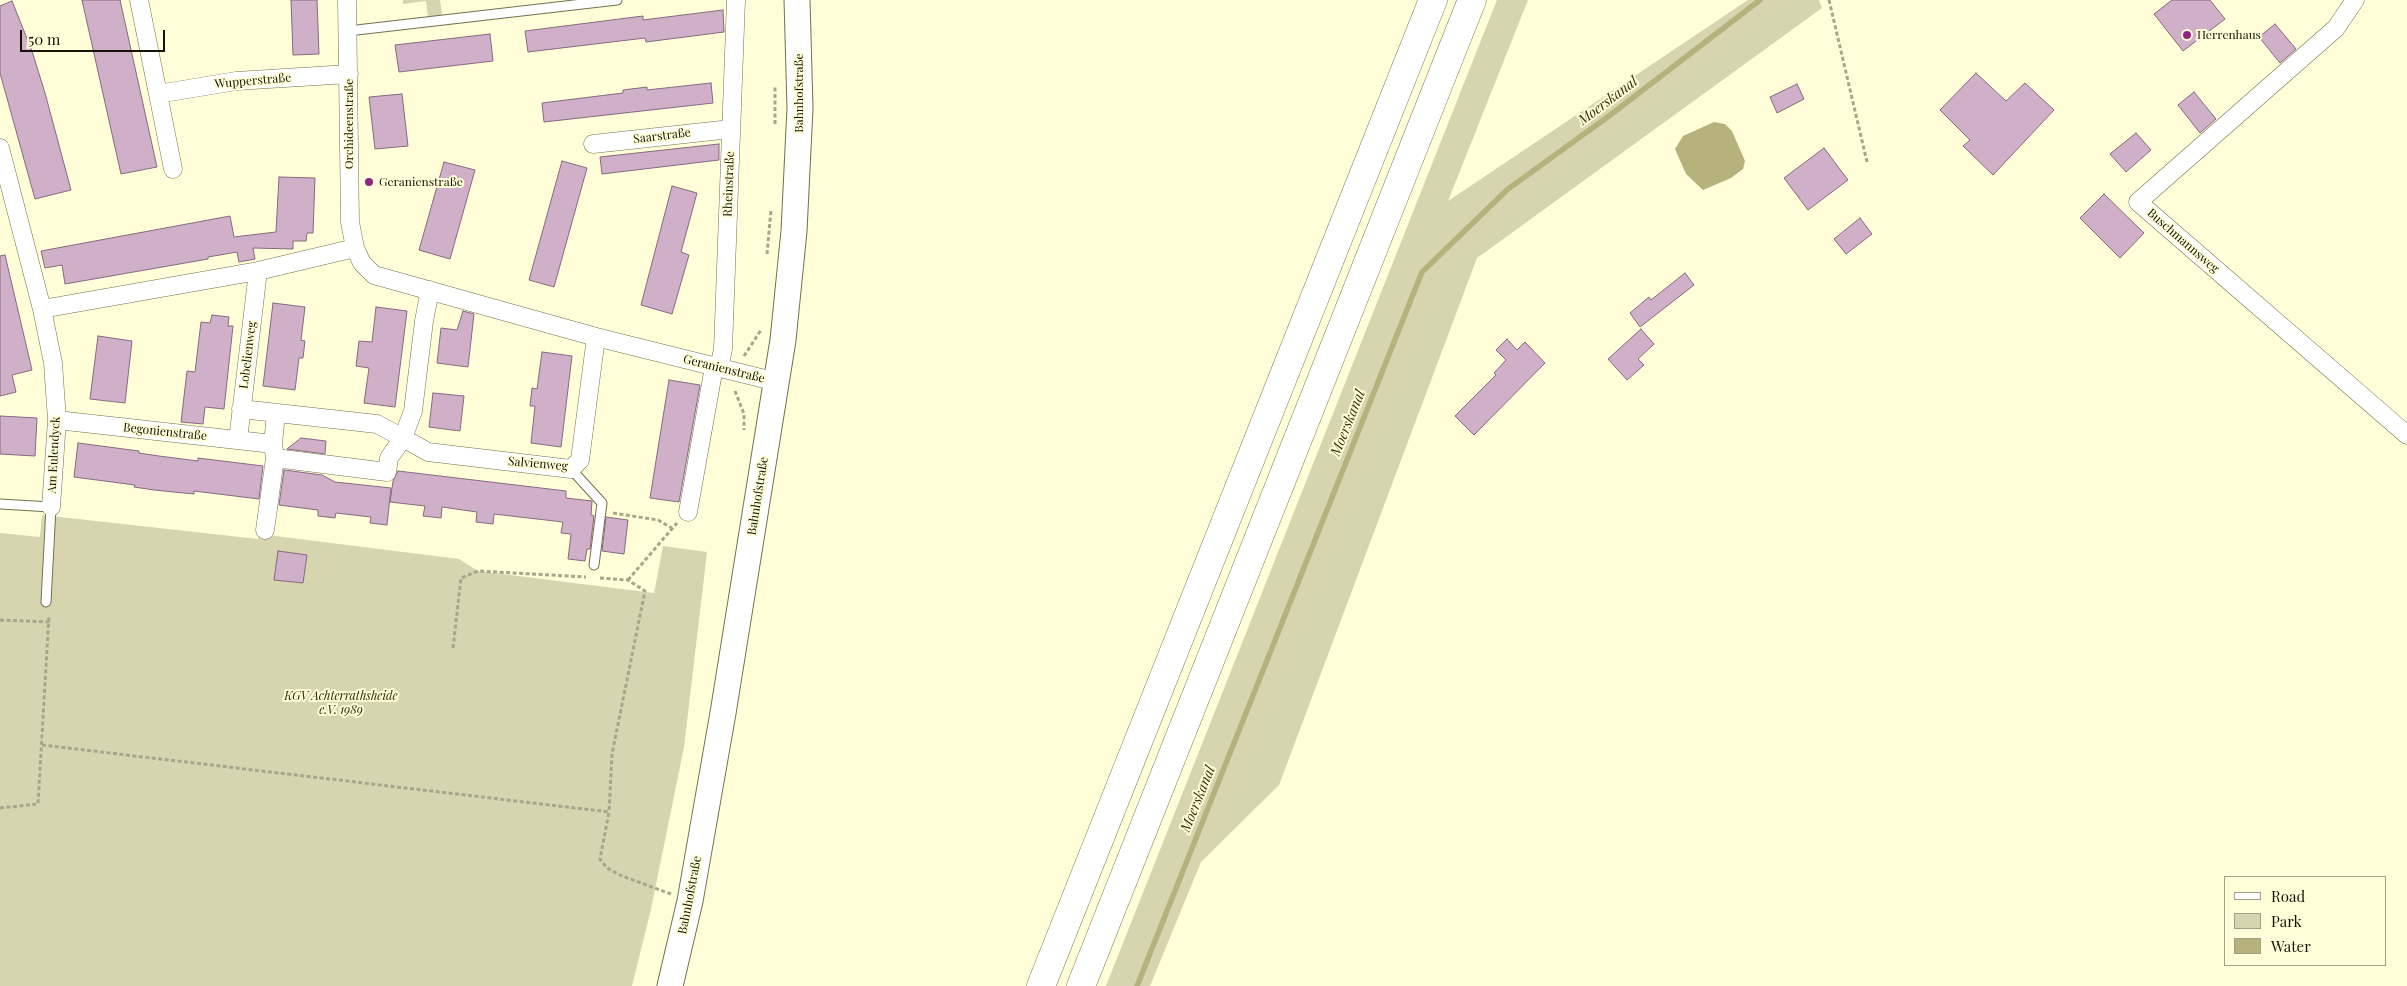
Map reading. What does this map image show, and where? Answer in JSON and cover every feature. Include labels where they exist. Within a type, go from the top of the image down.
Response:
[{"type":"highway","points":[[1041,986],[1432,0]]},
{"type":"highway","points":[[1081,986],[1472,0]]},
{"type":"main road","name":"Bahnhofstraße","points":[[670,986],[679,897],[724,713],[777,382],[794,231],[800,108],[797,0]]},
{"type":"street","points":[[139,0],[173,169]]},
{"type":"street","name":"Orchideenstraße","points":[[347,0],[350,222],[355,248]]},
{"type":"street","name":"Rheinstraße","points":[[688,512],[716,368],[723,348],[736,0]]},
{"type":"street","name":"Buschmannsweg","points":[[2355,0],[2336,28],[2138,202],[2407,435]]},
{"type":"street","name":"Wupperstraße","points":[[158,94],[236,81],[349,74]]},
{"type":"street","name":"Saarstraße","points":[[593,144],[731,129]]},
{"type":"street","points":[[0,148],[42,309],[258,271],[355,248]]},
{"type":"street","name":"Geranienstraße","points":[[355,248],[362,263],[374,275],[596,337],[777,382]]},
{"type":"street","name":"Lobelienweg","points":[[238,440],[258,271]]},
{"type":"street","points":[[274,451],[387,472],[389,458],[403,438],[413,411],[424,320],[430,290]]},
{"type":"street","name":"Am Eulendyck","points":[[42,309],[54,363],[57,420],[51,507]]},
{"type":"street","name":"Salvienweg","points":[[241,409],[377,424],[428,452],[571,469],[580,460],[596,337]]},
{"type":"street","points":[[265,530],[274,451],[276,413]]},
{"type":"street","name":"Begonienstraße","points":[[57,420],[238,440],[274,451]]},
{"type":"lane","points":[[348,31],[617,0]]},
{"type":"lane","points":[[571,469],[602,503],[594,565]]},
{"type":"lane","points":[[0,504],[51,507]]},
{"type":"lane","name":"Am Eulendyck","points":[[46,602],[51,507]]},
{"type":"path","points":[[1829,0],[1867,162]]},
{"type":"path","points":[[775,83],[775,131]]},
{"type":"path","points":[[767,259],[771,209]]},
{"type":"path","points":[[744,437],[744,414],[735,394],[736,373],[742,358],[762,328]]},
{"type":"path","points":[[601,511],[658,520],[672,528]]},
{"type":"path","points":[[628,580],[688,512]]},
{"type":"path","points":[[453,648],[461,578],[478,571],[628,580],[644,591],[612,754],[609,812],[600,858],[607,868],[622,876],[679,897]]},
{"type":"path","points":[[0,808],[38,804],[50,622],[46,602]]},
{"type":"path","points":[[0,620],[50,622]]},
{"type":"path","points":[[42,745],[609,812]]},
{"type":"path","points":[[669,884],[679,897]]},
{"type":"path","points":[[665,902],[679,897]]},
{"type":"green space","points":[[403,0],[440,0],[442,15],[428,17],[426,1],[403,4]]},
{"type":"green space","points":[[1497,0],[1528,0],[1448,201],[1748,0],[1819,0],[1822,8],[1477,258],[1279,785],[1201,862],[1150,986],[1106,986]]},
{"type":"green space","name":"KGV Achterrathsheide e.V. 1989","points":[[42,515],[258,539],[259,534],[459,559],[478,571],[654,593],[663,546],[707,552],[684,747],[651,909],[632,986],[0,986],[0,533],[40,537]]},
{"type":"water","points":[[1714,122],[1725,124],[1732,131],[1745,161],[1743,169],[1731,178],[1703,190],[1686,174],[1675,149],[1683,136]]},
{"type":"building","points":[[82,0],[120,0],[157,167],[121,174]]},
{"type":"building","points":[[291,0],[317,0],[319,54],[293,55]]},
{"type":"building","name":"Herrenhaus","points":[[2172,0],[2210,0],[2225,19],[2183,51],[2154,14]]},
{"type":"building","points":[[12,1],[32,51],[71,190],[35,199],[0,73],[0,6]]},
{"type":"building","points":[[723,10],[724,32],[646,42],[645,38],[528,52],[525,31],[643,16],[643,20]]},
{"type":"building","points":[[2275,24],[2296,49],[2280,63],[2259,37]]},
{"type":"building","points":[[490,34],[493,61],[399,72],[395,45]]},
{"type":"building","points":[[1976,73],[2006,101],[2025,83],[2054,110],[1993,175],[1963,146],[1970,140],[1940,110]]},
{"type":"building","points":[[711,83],[713,103],[544,122],[542,103],[623,93],[623,90],[647,87],[647,90]]},
{"type":"building","points":[[1797,84],[1804,99],[1777,113],[1770,97]]},
{"type":"building","points":[[2194,92],[2216,119],[2200,133],[2178,105]]},
{"type":"building","points":[[402,94],[408,146],[375,149],[369,97]]},
{"type":"building","points":[[2136,133],[2151,150],[2126,172],[2110,154]]},
{"type":"building","points":[[719,144],[719,160],[602,174],[600,157]]},
{"type":"building","points":[[1824,148],[1848,180],[1808,210],[1784,178]]},
{"type":"building","points":[[562,161],[587,168],[554,287],[529,280]]},
{"type":"building","points":[[444,162],[475,170],[450,259],[419,250]]},
{"type":"building","points":[[279,177],[315,178],[313,233],[307,233],[306,241],[293,241],[293,249],[253,248],[255,259],[239,262],[237,252],[208,257],[208,259],[65,284],[62,265],[45,268],[41,251],[230,216],[234,237],[276,232]]},
{"type":"building","points":[[672,186],[697,193],[681,252],[689,255],[672,314],[641,305]]},
{"type":"building","points":[[2104,194],[2144,233],[2120,258],[2080,218]]},
{"type":"building","points":[[1860,218],[1872,234],[1846,254],[1834,239]]},
{"type":"building","points":[[5,255],[32,370],[12,375],[16,392],[0,396],[0,256]]},
{"type":"building","points":[[1685,273],[1694,285],[1640,327],[1630,313],[1649,297],[1651,300]]},
{"type":"building","points":[[273,303],[305,307],[301,340],[305,341],[303,358],[299,358],[295,390],[263,386]]},
{"type":"building","points":[[376,307],[407,311],[395,407],[364,403],[369,368],[356,366],[359,341],[372,342]]},
{"type":"building","points":[[463,311],[474,314],[468,367],[437,363],[441,328],[457,330]]},
{"type":"building","points":[[212,315],[229,317],[228,326],[233,326],[224,409],[205,407],[203,424],[181,422],[187,371],[195,372],[201,322],[210,323]]},
{"type":"building","points":[[1641,329],[1654,344],[1638,359],[1644,365],[1627,380],[1608,359]]},
{"type":"building","points":[[98,336],[132,341],[125,403],[90,399]]},
{"type":"building","points":[[1507,339],[1517,350],[1525,342],[1545,363],[1474,435],[1455,416],[1496,375],[1494,373],[1506,360],[1496,350]]},
{"type":"building","points":[[542,352],[572,356],[561,447],[531,443],[535,406],[530,406],[532,388],[537,389]]},
{"type":"building","points":[[669,380],[700,385],[679,502],[650,498]]},
{"type":"building","points":[[433,393],[464,396],[460,431],[429,427]]},
{"type":"building","points":[[0,416],[37,418],[35,456],[0,454]]},
{"type":"building","points":[[301,438],[326,441],[325,454],[287,449]]},
{"type":"building","points":[[78,443],[198,461],[198,458],[263,466],[259,499],[194,491],[194,494],[154,490],[134,487],[135,485],[74,477]]},
{"type":"building","points":[[284,470],[322,475],[335,482],[391,488],[387,525],[370,523],[371,517],[336,513],[335,518],[318,516],[318,510],[279,505]]},
{"type":"building","points":[[398,471],[566,491],[566,498],[592,501],[591,515],[594,516],[590,549],[587,549],[585,561],[568,559],[571,534],[561,533],[563,522],[494,514],[493,524],[476,522],[477,512],[442,507],[441,518],[423,516],[425,506],[390,502],[393,481]]},
{"type":"building","points":[[606,517],[628,520],[624,554],[602,551]]},
{"type":"building","points":[[278,551],[307,555],[303,583],[274,580]]},
{"type":"waterway","name":"Moerskanal","points":[[1137,986],[1422,272],[1508,189],[1609,116],[1760,0]]},
{"type":"place","name":"Herrenhaus","points":[[2187,35]]},
{"type":"place","name":"Geranienstraße","points":[[369,182]]}]
